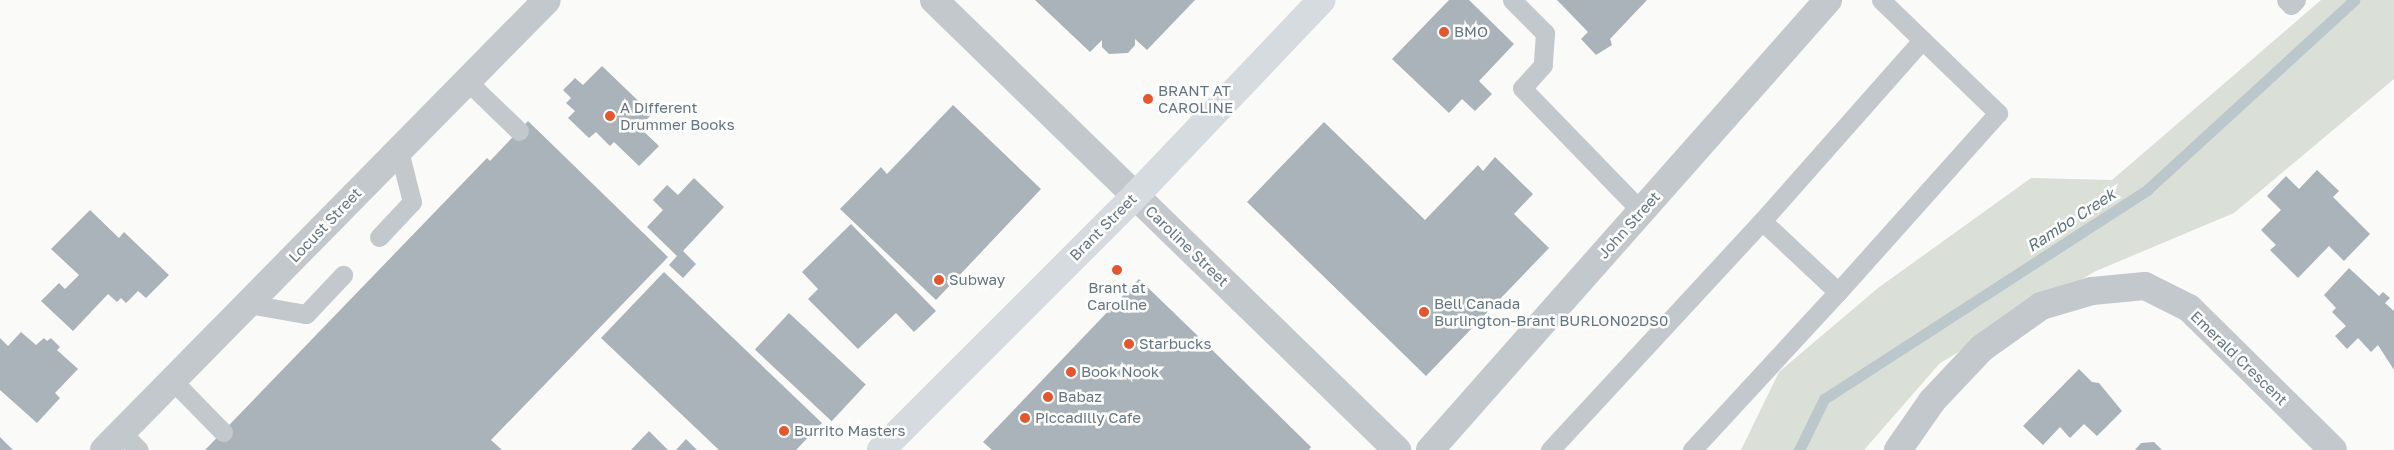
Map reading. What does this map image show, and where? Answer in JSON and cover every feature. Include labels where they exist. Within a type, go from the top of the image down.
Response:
[{"type":"main road","name":"Brant Street","points":[[881,450],[1136,194],[1322,0]]},
{"type":"street","name":"Locust Street","points":[[121,444],[172,380],[547,0]]},
{"type":"street","name":"Caroline Street","points":[[934,0],[1136,194],[1397,450]]},
{"type":"street","name":"John Street","points":[[1430,450],[1828,0]]},
{"type":"street","name":"Emerald Crescent","points":[[1898,450],[1932,401],[1982,348],[2041,306],[2092,291],[2145,286],[2189,308],[2333,450]]},
{"type":"lane","points":[[1512,0],[1545,33],[1543,65],[1522,88],[1641,211]]},
{"type":"lane","points":[[1692,450],[1838,292],[1998,113],[1881,0]]},
{"type":"lane","points":[[2286,0],[2291,5],[2296,0]]},
{"type":"lane","points":[[1550,450],[1762,221],[1922,40]]},
{"type":"lane","points":[[467,81],[519,131]]},
{"type":"lane","points":[[379,237],[412,202],[399,151]]},
{"type":"lane","points":[[1762,221],[1838,292]]},
{"type":"lane","points":[[248,304],[306,314],[343,275]]},
{"type":"lane","points":[[172,380],[223,432]]},
{"type":"shaded area","points":[[2321,0],[2394,0],[2394,79],[2234,213],[2096,271],[1940,363],[1864,450],[1741,450],[1779,372],[1878,288],[2031,178],[2112,180]]},
{"type":"building","points":[[1035,0],[1195,0],[1147,50],[1135,39],[1135,45],[1128,53],[1109,54],[1102,47],[1102,40],[1090,52]]},
{"type":"building","points":[[1449,0],[1469,0],[1514,44],[1479,81],[1492,94],[1475,111],[1462,99],[1449,113],[1392,59]]},
{"type":"building","points":[[1557,0],[1647,0],[1610,39],[1612,45],[1596,55],[1581,39],[1588,32]]},
{"type":"building","name":"A Different Drummer Books","points":[[602,66],[652,114],[639,127],[659,146],[639,166],[614,142],[610,146],[596,132],[589,138],[568,118],[575,111],[566,103],[571,98],[563,90],[575,78],[583,85]]},
{"type":"building","points":[[953,105],[1041,189],[936,300],[840,209],[881,167],[887,174]]},
{"type":"building","points":[[528,121],[668,257],[491,440],[502,450],[205,450],[487,158],[490,161]]},
{"type":"building","name":"Bell Canada Burlington-Brant BURLON02DS0","points":[[1324,122],[1425,220],[1478,165],[1483,171],[1495,157],[1533,194],[1514,214],[1549,248],[1426,376],[1247,202]]},
{"type":"building","points":[[2317,170],[2339,191],[2333,197],[2370,234],[2344,261],[2329,246],[2298,278],[2270,250],[2276,245],[2261,230],[2281,210],[2267,196],[2286,176],[2299,189]]},
{"type":"building","points":[[694,178],[724,207],[683,251],[696,264],[683,278],[669,265],[677,256],[647,227],[663,210],[653,200],[667,185],[678,195]]},
{"type":"building","points":[[90,210],[119,238],[124,232],[169,275],[146,298],[138,291],[126,303],[121,298],[117,302],[108,294],[73,331],[41,301],[59,283],[65,289],[79,275],[51,249]]},
{"type":"building","points":[[851,224],[936,311],[914,332],[896,313],[858,349],[808,299],[818,289],[802,272]]},
{"type":"building","points":[[2349,268],[2379,296],[2383,292],[2390,298],[2385,303],[2394,311],[2394,370],[2378,345],[2371,352],[2358,338],[2347,349],[2335,336],[2346,326],[2332,312],[2336,308],[2324,295]]},
{"type":"building","points":[[664,272],[822,423],[796,450],[719,450],[601,338]]},
{"type":"building","points":[[1139,279],[1311,447],[1309,450],[992,450],[983,442]]},
{"type":"building","points":[[789,313],[866,385],[832,421],[755,350]]},
{"type":"building","points":[[21,332],[36,345],[44,338],[47,341],[51,338],[60,347],[57,350],[78,369],[55,393],[60,398],[37,423],[0,390],[0,338],[8,346]]},
{"type":"building","points":[[2079,369],[2092,382],[2099,383],[2122,411],[2097,436],[2084,424],[2070,438],[2060,427],[2043,445],[2023,426]]},
{"type":"building","points":[[649,431],[668,450],[631,450]]},
{"type":"building","points":[[0,437],[13,450],[0,450]]},
{"type":"building","points":[[686,439],[697,450],[676,450]]},
{"type":"building","points":[[2154,442],[2162,450],[2135,450],[2141,443]]},
{"type":"waterway","name":"Rambo Creek","points":[[1799,450],[1824,399],[2148,189],[2354,0]]},
{"type":"place","name":"BMO","points":[[1444,32]]},
{"type":"place","name":"BRANT AT CAROLINE","points":[[1148,99]]},
{"type":"place","name":"A Different Drummer Books","points":[[610,116]]},
{"type":"place","name":"Brant at Caroline","points":[[1117,270]]},
{"type":"place","name":"Subway","points":[[939,280]]},
{"type":"place","name":"Bell Canada Burlington-Brant BURLON02DS0","points":[[1424,312]]},
{"type":"place","name":"Starbucks","points":[[1129,344]]},
{"type":"place","name":"Book Nook","points":[[1071,372]]},
{"type":"place","name":"Babaz","points":[[1048,397]]},
{"type":"place","name":"Piccadilly Cafe","points":[[1025,418]]},
{"type":"place","name":"Burrito Masters","points":[[784,431]]}]
